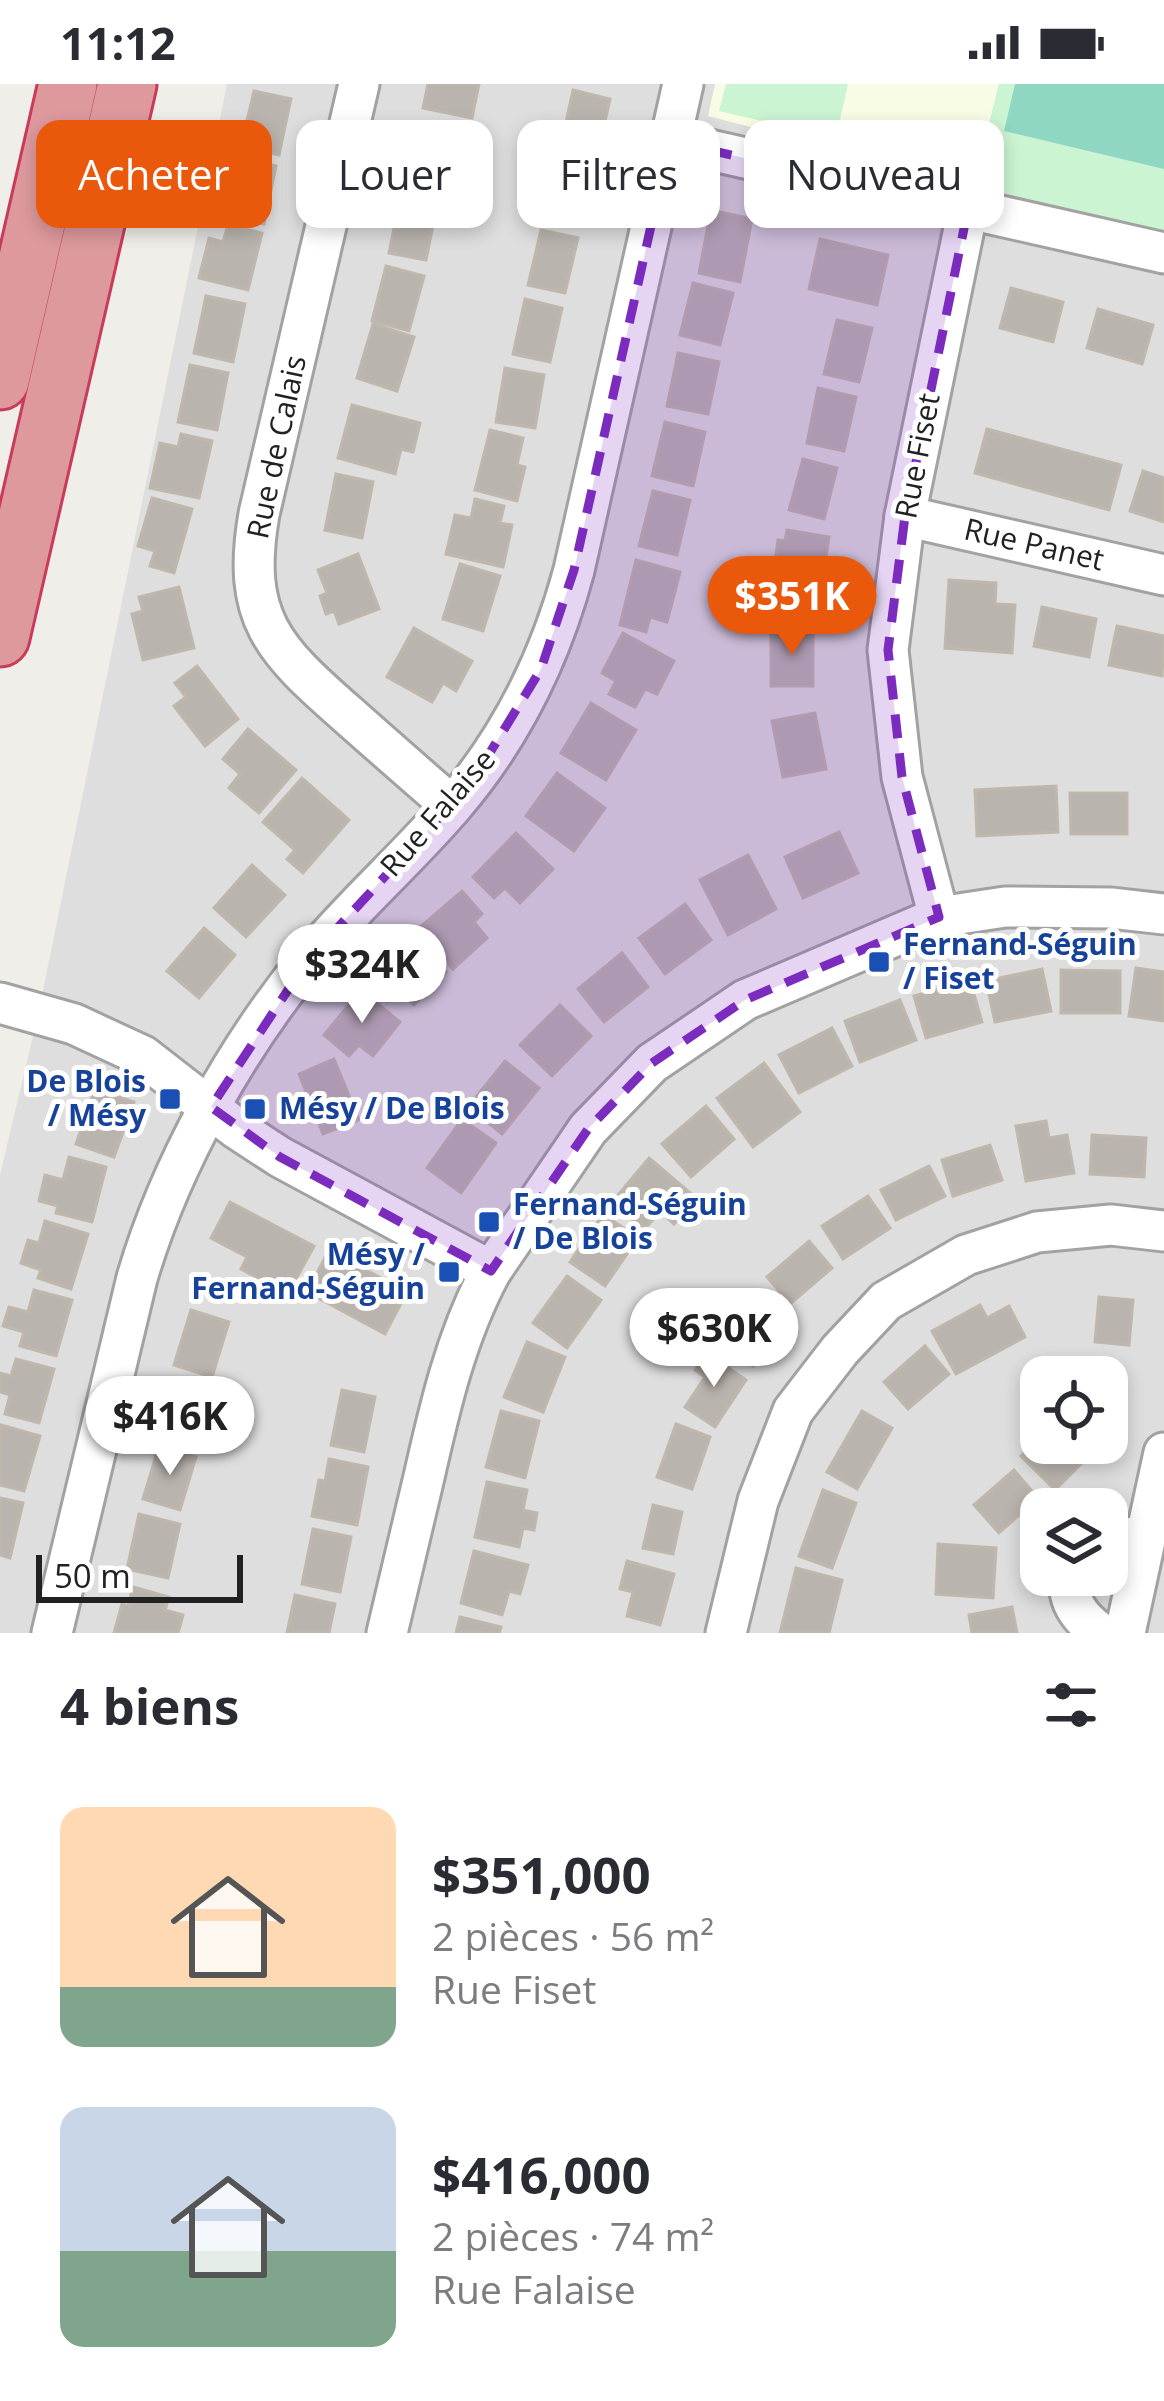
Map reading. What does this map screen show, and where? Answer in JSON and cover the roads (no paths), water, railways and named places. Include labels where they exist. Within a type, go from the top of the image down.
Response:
[{"type":"highway","points":[[0,380],[68,84]]},
{"type":"highway","points":[[0,637],[128,84]]},
{"type":"street","name":"Rue de Calais","points":[[359,84],[259,514],[255,583],[263,619],[283,654],[452,806]]},
{"type":"street","name":"Rue Falaise","points":[[675,120],[683,84]]},
{"type":"street","points":[[1004,217],[1164,253]]},
{"type":"street","name":"Rue Falaise","points":[[52,1633],[143,1257],[162,1206],[211,1107],[239,1057],[307,962],[452,806],[494,752],[552,641],[566,602],[650,228]]},
{"type":"street","name":"Rue Fiset","points":[[939,917],[902,776],[888,650],[905,516],[964,228]]},
{"type":"street","name":"Rue Panet","points":[[905,516],[1164,575]]},
{"type":"street","points":[[387,1633],[443,1394],[465,1325],[491,1271],[587,1129],[652,1063],[745,1000],[939,917],[1005,907],[1112,908],[1164,914]]},
{"type":"street","points":[[0,1003],[117,1042],[158,1066],[280,1157],[491,1271]]},
{"type":"street","points":[[726,1633],[758,1502],[793,1411],[839,1350],[886,1301],[966,1255],[1037,1232],[1111,1225],[1164,1232]]},
{"type":"street","points":[[1125,1633],[1164,1453]]},
{"type":"street","points":[[1128,1538],[1147,1534]]},
{"type":"street","points":[[1071,1596],[1084,1621],[1100,1633]]},
{"type":"place","name":"Fernand-Séguin / Fiset","points":[[879,962]]},
{"type":"place","name":"De Blois / Mésy","points":[[170,1099]]},
{"type":"place","name":"Mésy / De Blois","points":[[255,1109]]},
{"type":"place","name":"Fernand-Séguin / De Blois","points":[[489,1222]]},
{"type":"place","name":"Mésy / Fernand-Séguin","points":[[449,1272]]}]
